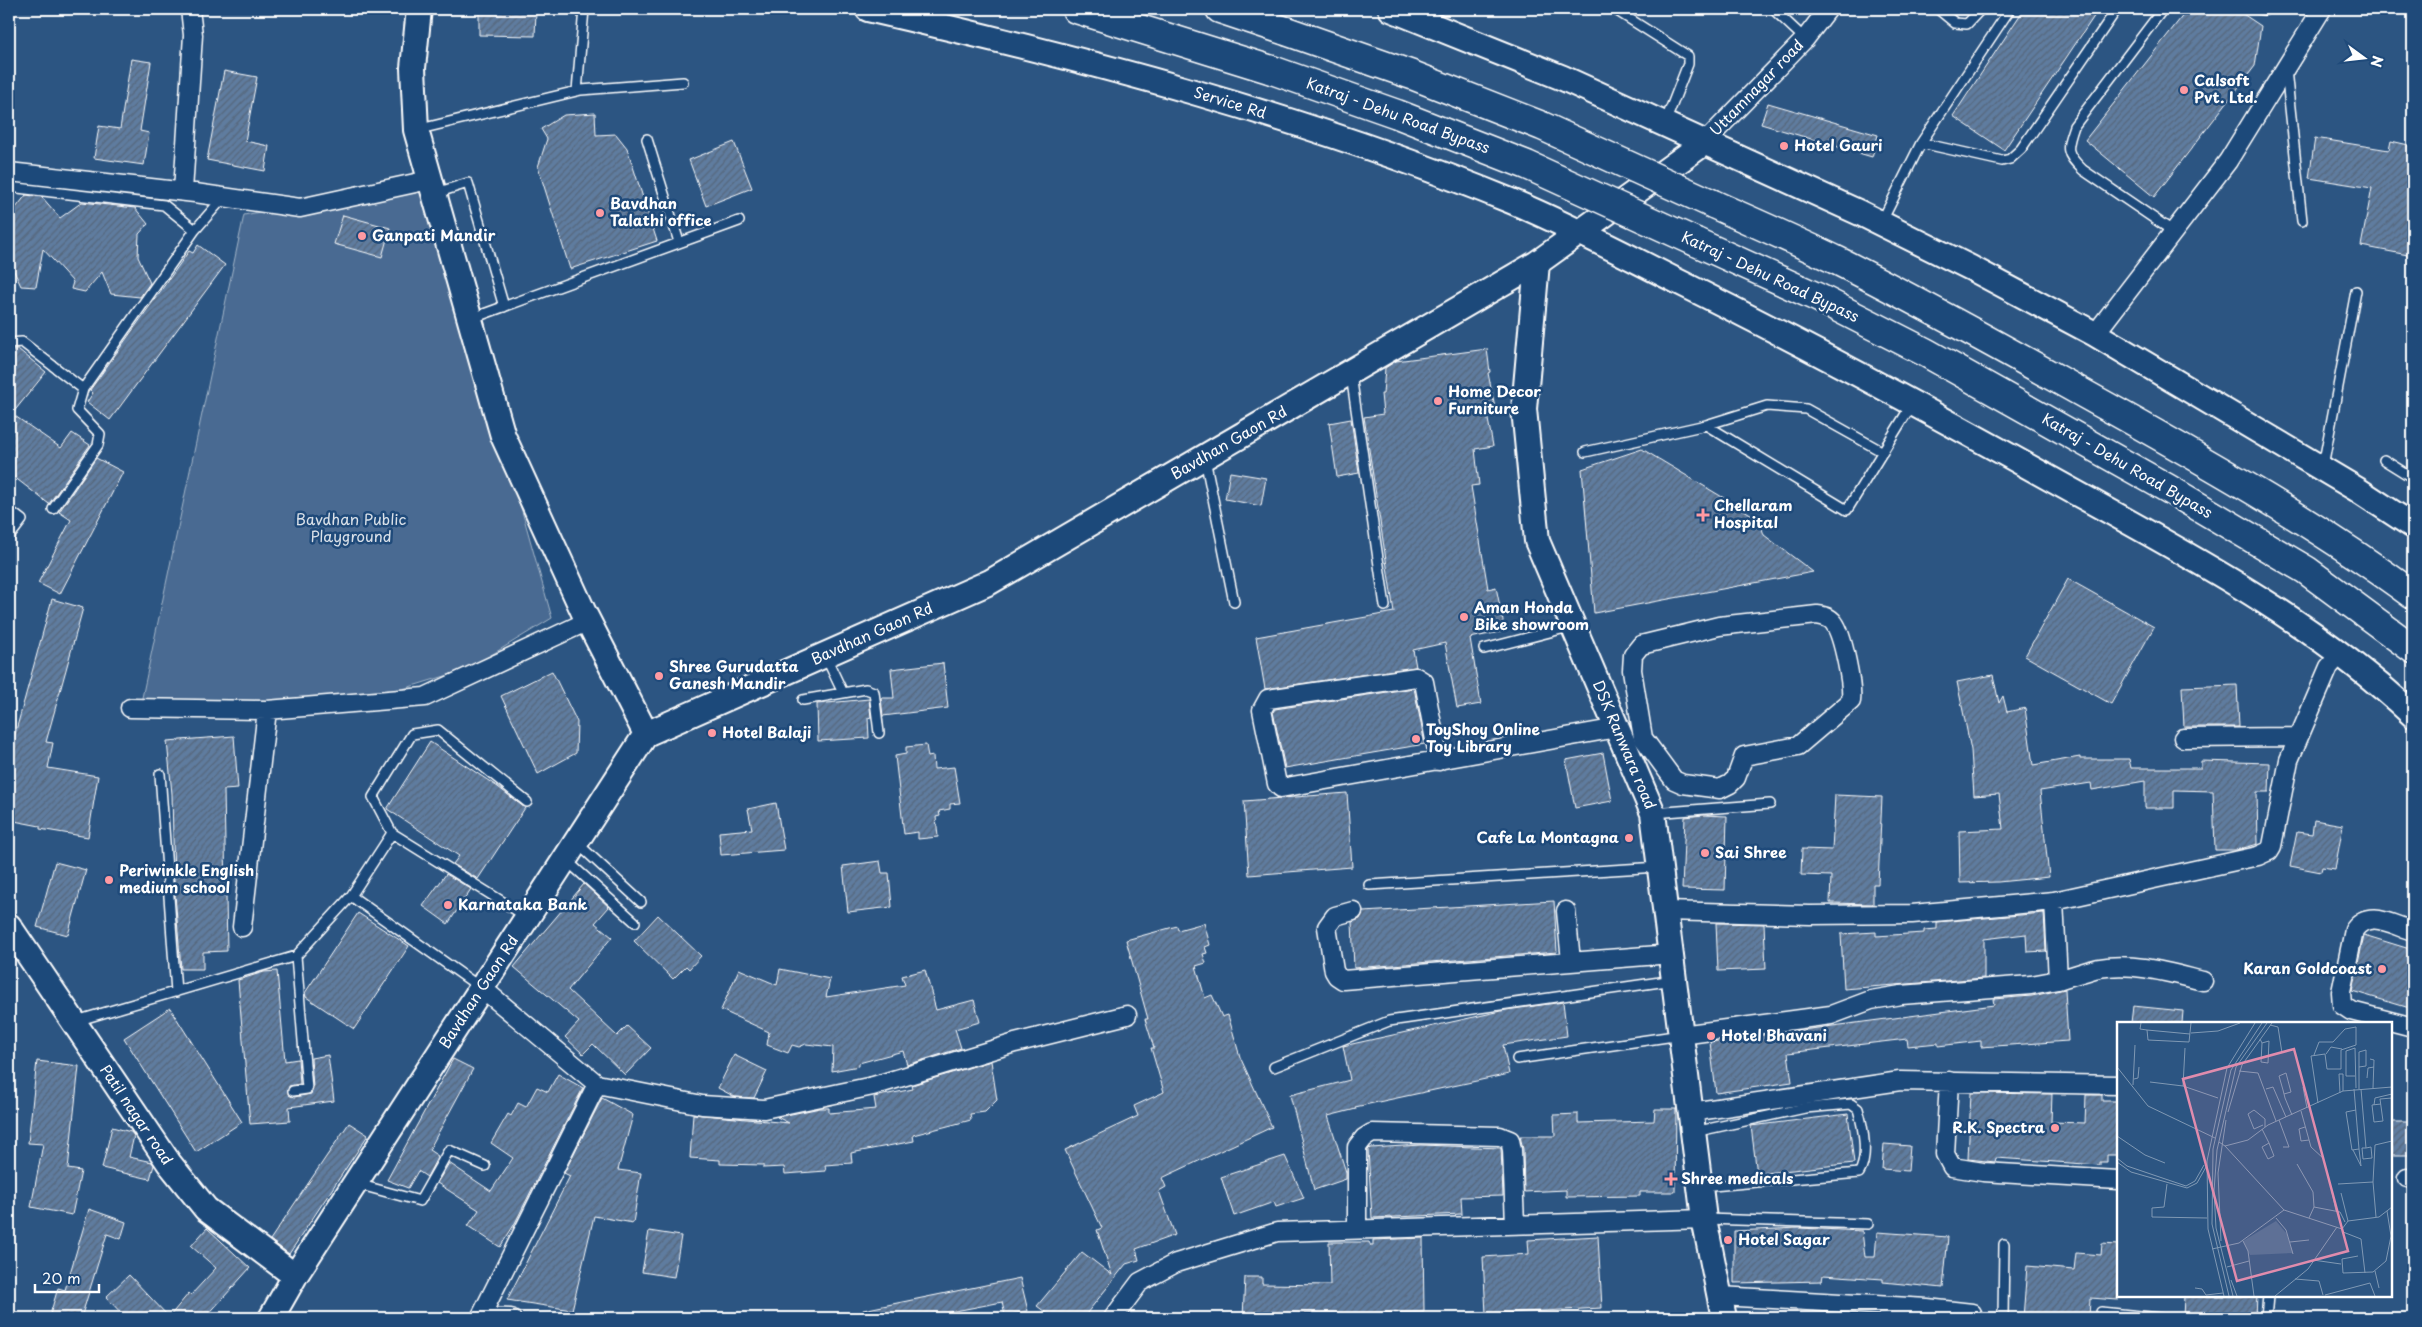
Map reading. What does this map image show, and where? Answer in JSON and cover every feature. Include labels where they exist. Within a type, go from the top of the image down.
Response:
[{"type":"highway","name":"Katraj - Dehu Road Bypass","points":[[1076,9],[1272,70],[1397,114],[1527,165],[1819,298],[1925,352],[2167,488],[2306,570],[2413,649]]},
{"type":"highway","points":[[1220,9],[1412,75],[1542,126],[1837,260],[1944,316],[2188,452],[2329,536],[2413,596]]},
{"type":"street","points":[[183,192],[193,35],[190,9]]},
{"type":"street","points":[[419,9],[413,68],[416,130],[504,436],[588,621],[646,734]]},
{"type":"street","name":"Service Rd","points":[[868,9],[1054,52],[1259,112],[1383,151],[1512,202],[1580,232],[1913,402],[2143,531],[2280,611],[2340,654],[2413,715]]},
{"type":"street","name":"Uttamnagar road","points":[[1704,143],[1805,39],[1828,9]]},
{"type":"street","points":[[2095,334],[2228,161],[2322,9]]},
{"type":"street","points":[[1397,10],[1563,78],[1881,224],[1971,268],[2095,334],[2322,469],[2413,526]]},
{"type":"street","points":[[1537,263],[1704,143]]},
{"type":"street","points":[[9,172],[224,197],[300,208],[431,187]]},
{"type":"street","name":"Bavdhan Gaon Rd","points":[[271,1318],[294,1276],[646,734],[990,582],[1537,263]]},
{"type":"street","name":"DSK Ranwara road","points":[[1537,263],[1524,409],[1537,541],[1653,812],[1704,1219],[1722,1307]]},
{"type":"street","points":[[1817,615],[1826,616],[1835,624],[1851,681],[1851,701],[1798,746],[1744,756],[1736,778],[1730,784],[1720,789],[1683,784],[1674,780],[1657,757],[1643,738],[1632,670],[1633,655],[1641,645],[1719,626],[1817,615]]},
{"type":"street","points":[[130,708],[267,710],[425,697],[588,621]]},
{"type":"street","points":[[1665,911],[1810,915],[1912,914],[2054,901],[2258,856],[2269,851],[2274,839],[2289,760],[2329,667],[2340,654]]},
{"type":"street","points":[[1439,761],[1424,682],[1416,677],[1268,699],[1262,710],[1277,784],[1281,788],[1439,761],[1617,728]]},
{"type":"street","points":[[242,927],[267,710]]},
{"type":"street","points":[[2182,738],[2298,737]]},
{"type":"street","points":[[1632,765],[1657,757]]},
{"type":"street","points":[[2054,901],[2058,980]]},
{"type":"street","points":[[1353,911],[1335,916],[1328,927],[1334,971],[1342,980],[1670,954]]},
{"type":"street","points":[[1566,911],[1571,961]]},
{"type":"street","points":[[2413,931],[2371,918],[2360,922],[2354,930],[2341,992],[2342,1005],[2351,1011],[2413,1027]]},
{"type":"street","name":"Patil nagar road","points":[[9,926],[168,1163],[206,1209],[294,1276]]},
{"type":"street","points":[[1681,1035],[1832,1015],[1871,1000],[1901,995],[2030,986],[2100,968],[2151,969],[2203,981]]},
{"type":"street","points":[[482,988],[597,1084],[702,1105],[764,1109],[873,1086],[1015,1043],[1132,1013]]},
{"type":"street","points":[[1692,1122],[1900,1081],[2117,1084]]},
{"type":"street","points":[[1949,1082],[1945,1154],[1952,1167],[1983,1172],[2117,1180]]},
{"type":"street","points":[[511,1318],[481,1317],[597,1084]]},
{"type":"street","points":[[1357,1229],[1358,1147],[1364,1138],[1372,1133],[1500,1136],[1510,1140],[1515,1224]]},
{"type":"street","points":[[1113,1318],[1140,1282],[1176,1262],[1277,1232],[1704,1219]]},
{"type":"street","points":[[1722,1307],[1927,1308],[1972,1313]]},
{"type":"lane","points":[[577,91],[584,9]]},
{"type":"lane","points":[[1614,9],[1688,56],[1688,64],[1664,126]]},
{"type":"lane","points":[[1773,9],[1805,39]]},
{"type":"lane","points":[[1938,9],[1948,20],[1960,24],[1967,24],[1981,9]]},
{"type":"lane","points":[[1881,224],[1921,143],[2010,9]]},
{"type":"lane","points":[[1921,143],[2002,161],[2010,159],[2021,149],[2117,9]]},
{"type":"lane","points":[[2163,9],[2074,126],[2067,146],[2071,158],[2084,170],[2174,232]]},
{"type":"lane","points":[[2286,68],[2302,221]]},
{"type":"lane","points":[[416,130],[577,91],[683,82]]},
{"type":"lane","points":[[647,139],[679,242]]},
{"type":"lane","points":[[431,187],[468,183],[504,307]]},
{"type":"lane","points":[[9,188],[164,205],[195,230]]},
{"type":"lane","points":[[52,509],[98,446],[100,434],[77,410],[83,389],[195,230],[224,197]]},
{"type":"lane","points":[[469,319],[738,220]]},
{"type":"lane","points":[[2322,469],[2356,291]]},
{"type":"lane","points":[[9,343],[22,342],[83,389]]},
{"type":"lane","points":[[1350,372],[1385,606]]},
{"type":"lane","points":[[1706,425],[1847,510],[1913,402]]},
{"type":"lane","points":[[1585,452],[1706,425],[1767,406],[1806,409],[1883,452]]},
{"type":"lane","points":[[1205,457],[1234,602]]},
{"type":"lane","points":[[2384,460],[2413,478]]},
{"type":"lane","points":[[9,510],[22,520],[9,537]]},
{"type":"lane","points":[[1484,649],[1573,626]]},
{"type":"lane","points":[[825,655],[843,693]]},
{"type":"lane","points":[[804,700],[866,689],[874,692],[880,733]]},
{"type":"lane","points":[[527,802],[438,730],[412,734],[373,797],[392,833],[528,917]]},
{"type":"lane","points":[[160,774],[176,992]]},
{"type":"lane","points":[[1653,812],[1770,804]]},
{"type":"lane","points":[[74,1022],[296,956],[352,896],[392,833]]},
{"type":"lane","points":[[570,851],[641,902]]},
{"type":"lane","points":[[570,851],[635,922]]},
{"type":"lane","points":[[1369,885],[1660,866]]},
{"type":"lane","points":[[352,896],[482,988]]},
{"type":"lane","points":[[293,1091],[307,1089],[296,956]]},
{"type":"lane","points":[[1274,1067],[1389,1021],[1674,980]]},
{"type":"lane","points":[[1517,1059],[1681,1035]]},
{"type":"lane","points":[[1692,1122],[1851,1104],[1858,1109],[1860,1118],[1865,1165],[1860,1173],[1700,1187]]},
{"type":"lane","points":[[355,1183],[420,1201],[449,1150],[485,1166]]},
{"type":"lane","points":[[1704,1219],[1868,1224]]},
{"type":"lane","points":[[2003,1318],[2004,1244]]},
{"type":"lane","points":[[2266,1318],[2268,1297]]},
{"type":"lane","points":[[2101,1318],[2101,1312],[2160,1318]]},
{"type":"green space","name":"Bavdhan Public Playground","points":[[429,180],[552,618],[468,669],[373,698],[139,712],[244,215]]},
{"type":"building","points":[[479,9],[536,11],[535,36],[479,35]]},
{"type":"building","points":[[2024,9],[2099,9],[2004,150],[1953,116]]},
{"type":"building","points":[[2188,9],[2243,14],[2261,26],[2255,66],[2154,197],[2085,140]]},
{"type":"building","points":[[131,59],[151,62],[140,131],[149,133],[144,165],[94,158],[99,126],[120,129]]},
{"type":"building","points":[[224,71],[257,77],[245,141],[269,146],[265,171],[207,160]]},
{"type":"building","points":[[1768,103],[1878,135],[1872,157],[1761,124]]},
{"type":"building","name":"Bavdhan Talathi office","points":[[595,113],[596,135],[616,134],[627,148],[657,241],[570,269],[538,167],[547,139],[541,129],[564,115]]},
{"type":"building","points":[[2315,138],[2389,150],[2391,141],[2413,146],[2413,256],[2361,246],[2372,188],[2309,178]]},
{"type":"building","points":[[734,142],[752,188],[706,206],[689,160]]},
{"type":"building","points":[[26,195],[42,197],[60,218],[82,202],[135,208],[148,224],[139,234],[138,257],[150,283],[140,297],[111,294],[102,272],[85,292],[71,289],[73,282],[43,249],[36,287],[21,286],[13,269],[9,269],[9,217]]},
{"type":"building","name":"Ganpati Mandir","points":[[343,215],[390,228],[382,257],[334,244]]},
{"type":"building","points":[[198,245],[225,265],[110,420],[87,402],[93,393],[90,390],[189,251],[193,253]]},
{"type":"building","points":[[15,349],[18,349],[46,372],[12,414],[61,448],[72,433],[90,445],[49,504],[9,473],[9,356]]},
{"type":"building","points":[[1487,349],[1490,372],[1488,373],[1495,408],[1486,409],[1493,446],[1475,449],[1479,485],[1471,486],[1488,589],[1496,587],[1505,631],[1470,638],[1481,704],[1457,708],[1445,643],[1413,650],[1416,667],[1265,689],[1256,637],[1394,612],[1364,417],[1383,414],[1381,394],[1383,394],[1385,368],[1396,361]]},
{"type":"building","points":[[1351,419],[1359,473],[1337,477],[1329,423]]},
{"type":"building","name":"Chellaram Hospital","points":[[1642,449],[1759,519],[1764,535],[1813,572],[1594,613],[1582,469]]},
{"type":"building","points":[[96,458],[123,472],[60,594],[38,583],[71,520],[59,512]]},
{"type":"building","points":[[1230,472],[1266,478],[1261,506],[1225,499]]},
{"type":"building","points":[[2068,579],[2154,627],[2111,704],[2025,656]]},
{"type":"building","points":[[52,599],[83,608],[46,742],[53,743],[48,768],[98,776],[88,837],[40,829],[40,826],[9,820],[9,756]]},
{"type":"building","points":[[943,663],[948,708],[883,716],[881,698],[894,698],[891,669]]},
{"type":"building","points":[[552,671],[577,722],[576,753],[538,774],[501,696]]},
{"type":"building","points":[[1993,675],[1999,703],[2003,696],[2007,712],[2025,708],[2033,765],[2080,757],[2080,759],[2129,759],[2131,768],[2201,768],[2201,761],[2270,763],[2269,792],[2257,792],[2258,844],[2236,850],[2215,850],[2213,791],[2174,790],[2174,808],[2145,808],[2145,781],[2092,790],[2091,783],[2040,791],[2049,877],[1998,882],[1960,883],[1959,831],[2003,829],[1999,794],[1974,796],[1971,750],[1957,682]]},
{"type":"building","points":[[2237,685],[2239,727],[2184,727],[2182,687]]},
{"type":"building","points":[[1414,688],[1425,744],[1285,768],[1273,712],[1275,709]]},
{"type":"building","points":[[869,699],[871,717],[868,718],[869,738],[818,741],[817,704]]},
{"type":"building","points":[[234,736],[238,789],[224,790],[227,951],[203,952],[203,969],[181,969],[174,882],[172,794],[167,741]]},
{"type":"building","points":[[430,742],[498,787],[525,808],[478,879],[453,864],[459,856],[387,809]]},
{"type":"building","points":[[926,745],[928,757],[933,756],[934,769],[954,767],[960,803],[950,804],[950,809],[939,811],[940,816],[936,817],[938,837],[918,839],[918,832],[904,834],[895,756],[906,754],[906,747]]},
{"type":"building","points":[[1603,753],[1612,801],[1575,808],[1566,760]]},
{"type":"building","points":[[1347,793],[1352,867],[1249,875],[1244,801]]},
{"type":"building","points":[[1835,795],[1882,797],[1878,884],[1873,884],[1873,904],[1830,903],[1831,876],[1801,875],[1802,849],[1832,850]]},
{"type":"building","points":[[776,803],[784,850],[721,855],[719,832],[752,829],[748,809]]},
{"type":"building","name":"Sai Shree","points":[[1703,815],[1727,816],[1725,890],[1682,889],[1685,817]]},
{"type":"building","points":[[2314,820],[2343,825],[2335,869],[2322,867],[2321,872],[2290,866],[2297,832],[2312,834]]},
{"type":"building","points":[[880,861],[882,873],[889,873],[892,907],[848,912],[843,866]]},
{"type":"building","points":[[55,862],[86,870],[68,935],[37,927]]},
{"type":"building","points":[[446,874],[471,889],[448,924],[423,906]]},
{"type":"building","points":[[584,884],[609,907],[595,923],[612,937],[568,990],[617,1036],[627,1026],[651,1048],[625,1075],[593,1044],[583,1054],[565,1037],[579,1022],[514,967]]},
{"type":"building","points":[[1554,901],[1557,952],[1354,968],[1352,922],[1360,919],[1363,912]]},
{"type":"building","points":[[358,913],[409,946],[354,1029],[306,997],[305,993]]},
{"type":"building","points":[[2044,913],[2046,951],[2027,952],[2026,934],[1984,939],[1984,978],[1844,989],[1841,934],[1876,932],[1876,936],[1924,933],[1924,930],[1937,929],[1937,922]]},
{"type":"building","points":[[658,915],[701,956],[689,969],[686,966],[673,979],[634,941]]},
{"type":"building","points":[[1204,923],[1210,945],[1205,947],[1207,953],[1203,954],[1206,963],[1196,966],[1205,998],[1212,995],[1222,1017],[1228,1015],[1240,1057],[1272,1127],[1162,1178],[1166,1187],[1159,1191],[1175,1235],[1136,1249],[1139,1260],[1126,1264],[1083,1318],[1053,1318],[1037,1306],[1082,1252],[1112,1275],[1097,1230],[1102,1228],[1065,1150],[1138,1116],[1134,1106],[1164,1092],[1151,1048],[1154,1048],[1145,1019],[1148,1019],[1126,940],[1177,926],[1178,930]]},
{"type":"building","points":[[1716,923],[1764,924],[1766,969],[1718,971]]},
{"type":"building","name":"Karan Goldcoast","points":[[2364,935],[2413,950],[2413,1009],[2352,991]]},
{"type":"building","points":[[739,969],[777,985],[780,969],[830,979],[826,997],[905,985],[902,976],[925,970],[936,1010],[974,1000],[980,1022],[955,1029],[961,1048],[907,1065],[903,1051],[859,1063],[859,1066],[832,1071],[833,1047],[806,1044],[799,1047],[792,1045],[788,1053],[767,1045],[769,1032],[721,1010]]},
{"type":"building","points":[[277,971],[285,1061],[298,1059],[300,1084],[289,1086],[288,1094],[294,1097],[311,1094],[313,1088],[311,1058],[328,1055],[334,1101],[289,1107],[290,1121],[250,1124],[238,980],[264,972]]},
{"type":"building","points":[[2065,989],[2068,1041],[1981,1047],[1981,1041],[1938,1046],[1938,1043],[1908,1046],[1907,1039],[1788,1053],[1792,1082],[1716,1093],[1710,1042],[1994,1005],[1993,999],[2032,996]]},
{"type":"building","points":[[1563,1002],[1567,1036],[1503,1045],[1509,1074],[1355,1107],[1356,1109],[1328,1116],[1346,1172],[1346,1179],[1314,1190],[1290,1095],[1350,1080],[1343,1046],[1506,1010]]},
{"type":"building","points":[[2133,1006],[2183,1011],[2182,1022],[2131,1022]]},
{"type":"building","points":[[170,1008],[242,1122],[196,1152],[124,1038]]},
{"type":"building","points":[[734,1055],[767,1071],[754,1098],[735,1097],[718,1088]]},
{"type":"building","points":[[453,1059],[473,1069],[429,1150],[438,1156],[427,1177],[418,1171],[408,1188],[387,1180]]},
{"type":"building","points":[[37,1061],[79,1066],[68,1169],[81,1171],[72,1215],[31,1207],[43,1144],[28,1143]]},
{"type":"building","points":[[991,1061],[997,1100],[985,1112],[970,1114],[971,1120],[913,1135],[914,1141],[851,1153],[852,1163],[825,1165],[826,1171],[785,1174],[784,1167],[763,1168],[763,1165],[720,1164],[720,1160],[690,1158],[693,1114],[789,1123],[777,1117],[820,1108],[829,1108],[829,1113],[876,1109],[874,1097],[913,1089],[912,1085]]},
{"type":"building","points":[[558,1074],[583,1088],[514,1225],[500,1247],[468,1226],[479,1210],[437,1183],[449,1163],[491,1191],[513,1158],[491,1143],[508,1114],[511,1116],[518,1103],[526,1107],[537,1087],[548,1092]]},
{"type":"building","name":"R.K. Spectra","points":[[1971,1093],[2052,1094],[2051,1122],[2085,1123],[2086,1095],[2102,1095],[2102,1101],[2117,1101],[2117,1155],[2107,1155],[2107,1162],[2100,1162],[2100,1165],[1996,1158],[1995,1162],[1968,1159]]},
{"type":"building","points":[[602,1098],[633,1115],[618,1170],[641,1173],[633,1223],[594,1216],[572,1310],[507,1300],[570,1176],[564,1173]]},
{"type":"building","points":[[1655,1109],[1676,1109],[1675,1192],[1640,1192],[1640,1196],[1566,1197],[1566,1190],[1524,1192],[1523,1149],[1520,1136],[1555,1136],[1554,1115],[1578,1114],[1578,1123],[1654,1121]]},
{"type":"building","points":[[1848,1114],[1854,1163],[1757,1174],[1751,1126]]},
{"type":"building","points":[[2392,1122],[2413,1122],[2413,1155],[2392,1155]]},
{"type":"building","points":[[349,1123],[368,1135],[289,1254],[270,1240]]},
{"type":"building","points":[[112,1127],[131,1132],[134,1136],[129,1157],[152,1162],[154,1165],[150,1179],[102,1168]]},
{"type":"building","points":[[1884,1144],[1910,1146],[1908,1171],[1882,1169]]},
{"type":"building","points":[[1421,1145],[1501,1148],[1503,1196],[1461,1197],[1462,1214],[1372,1218],[1368,1150],[1370,1148]]},
{"type":"building","points":[[1285,1156],[1304,1198],[1276,1207],[1274,1202],[1234,1216],[1221,1177]]},
{"type":"building","points":[[89,1209],[126,1222],[121,1239],[107,1234],[81,1318],[49,1318],[58,1288],[65,1290]]},
{"type":"building","points":[[207,1228],[250,1268],[205,1318],[126,1318],[106,1297],[129,1275],[169,1317],[189,1293],[191,1295],[216,1268],[191,1246]]},
{"type":"building","points":[[1799,1228],[1862,1231],[1865,1257],[1875,1257],[1877,1232],[1948,1237],[1943,1288],[1883,1282],[1883,1279],[1823,1275],[1822,1281],[1734,1283],[1734,1231]]},
{"type":"building","points":[[649,1231],[681,1236],[674,1277],[642,1272]]},
{"type":"building","points":[[1598,1236],[1602,1308],[1486,1314],[1483,1257],[1529,1254],[1528,1240]]},
{"type":"building","points":[[1423,1238],[1424,1312],[1304,1314],[1304,1318],[1243,1317],[1245,1277],[1262,1277],[1262,1284],[1330,1285],[1329,1242],[1369,1242],[1373,1246],[1373,1240]]},
{"type":"building","points":[[2102,1244],[2117,1245],[2118,1300],[2090,1298],[2089,1318],[2023,1318],[2027,1266],[2074,1270],[2076,1253],[2101,1255]]},
{"type":"building","points":[[1020,1278],[1028,1311],[1005,1316],[1002,1302],[919,1318],[864,1318],[863,1310]]},
{"type":"building","points":[[2184,1297],[2257,1297],[2256,1318],[2183,1318]]},
{"type":"place","name":"Calsoft Pvt. Ltd.","points":[[2184,90]]},
{"type":"place","name":"Hotel Gauri","points":[[1784,146]]},
{"type":"place","name":"Bavdhan Talathi office","points":[[600,213]]},
{"type":"place","name":"Ganpati Mandir","points":[[362,236]]},
{"type":"place","name":"Home Decor Furniture","points":[[1438,401]]},
{"type":"place","name":"Chellaram Hospital","points":[[1703,515]]},
{"type":"place","name":"Aman Honda Bike showroom","points":[[1464,617]]},
{"type":"place","name":"Shree Gurudatta Ganesh Mandir","points":[[659,676]]},
{"type":"place","name":"Hotel Balaji","points":[[712,733]]},
{"type":"place","name":"ToyShoy Online Toy Library","points":[[1416,739]]},
{"type":"place","name":"Cafe La Montagna","points":[[1629,838]]},
{"type":"place","name":"Sai Shree","points":[[1705,853]]},
{"type":"place","name":"Periwinkle English medium school","points":[[109,880]]},
{"type":"place","name":"Karnataka Bank","points":[[448,905]]},
{"type":"place","name":"Karan Goldcoast","points":[[2382,969]]},
{"type":"place","name":"Hotel Bhavani","points":[[1711,1036]]},
{"type":"place","name":"R.K. Spectra","points":[[2055,1128]]},
{"type":"place","name":"Shree medicals","points":[[1671,1179]]},
{"type":"place","name":"Hotel Sagar","points":[[1728,1240]]}]
